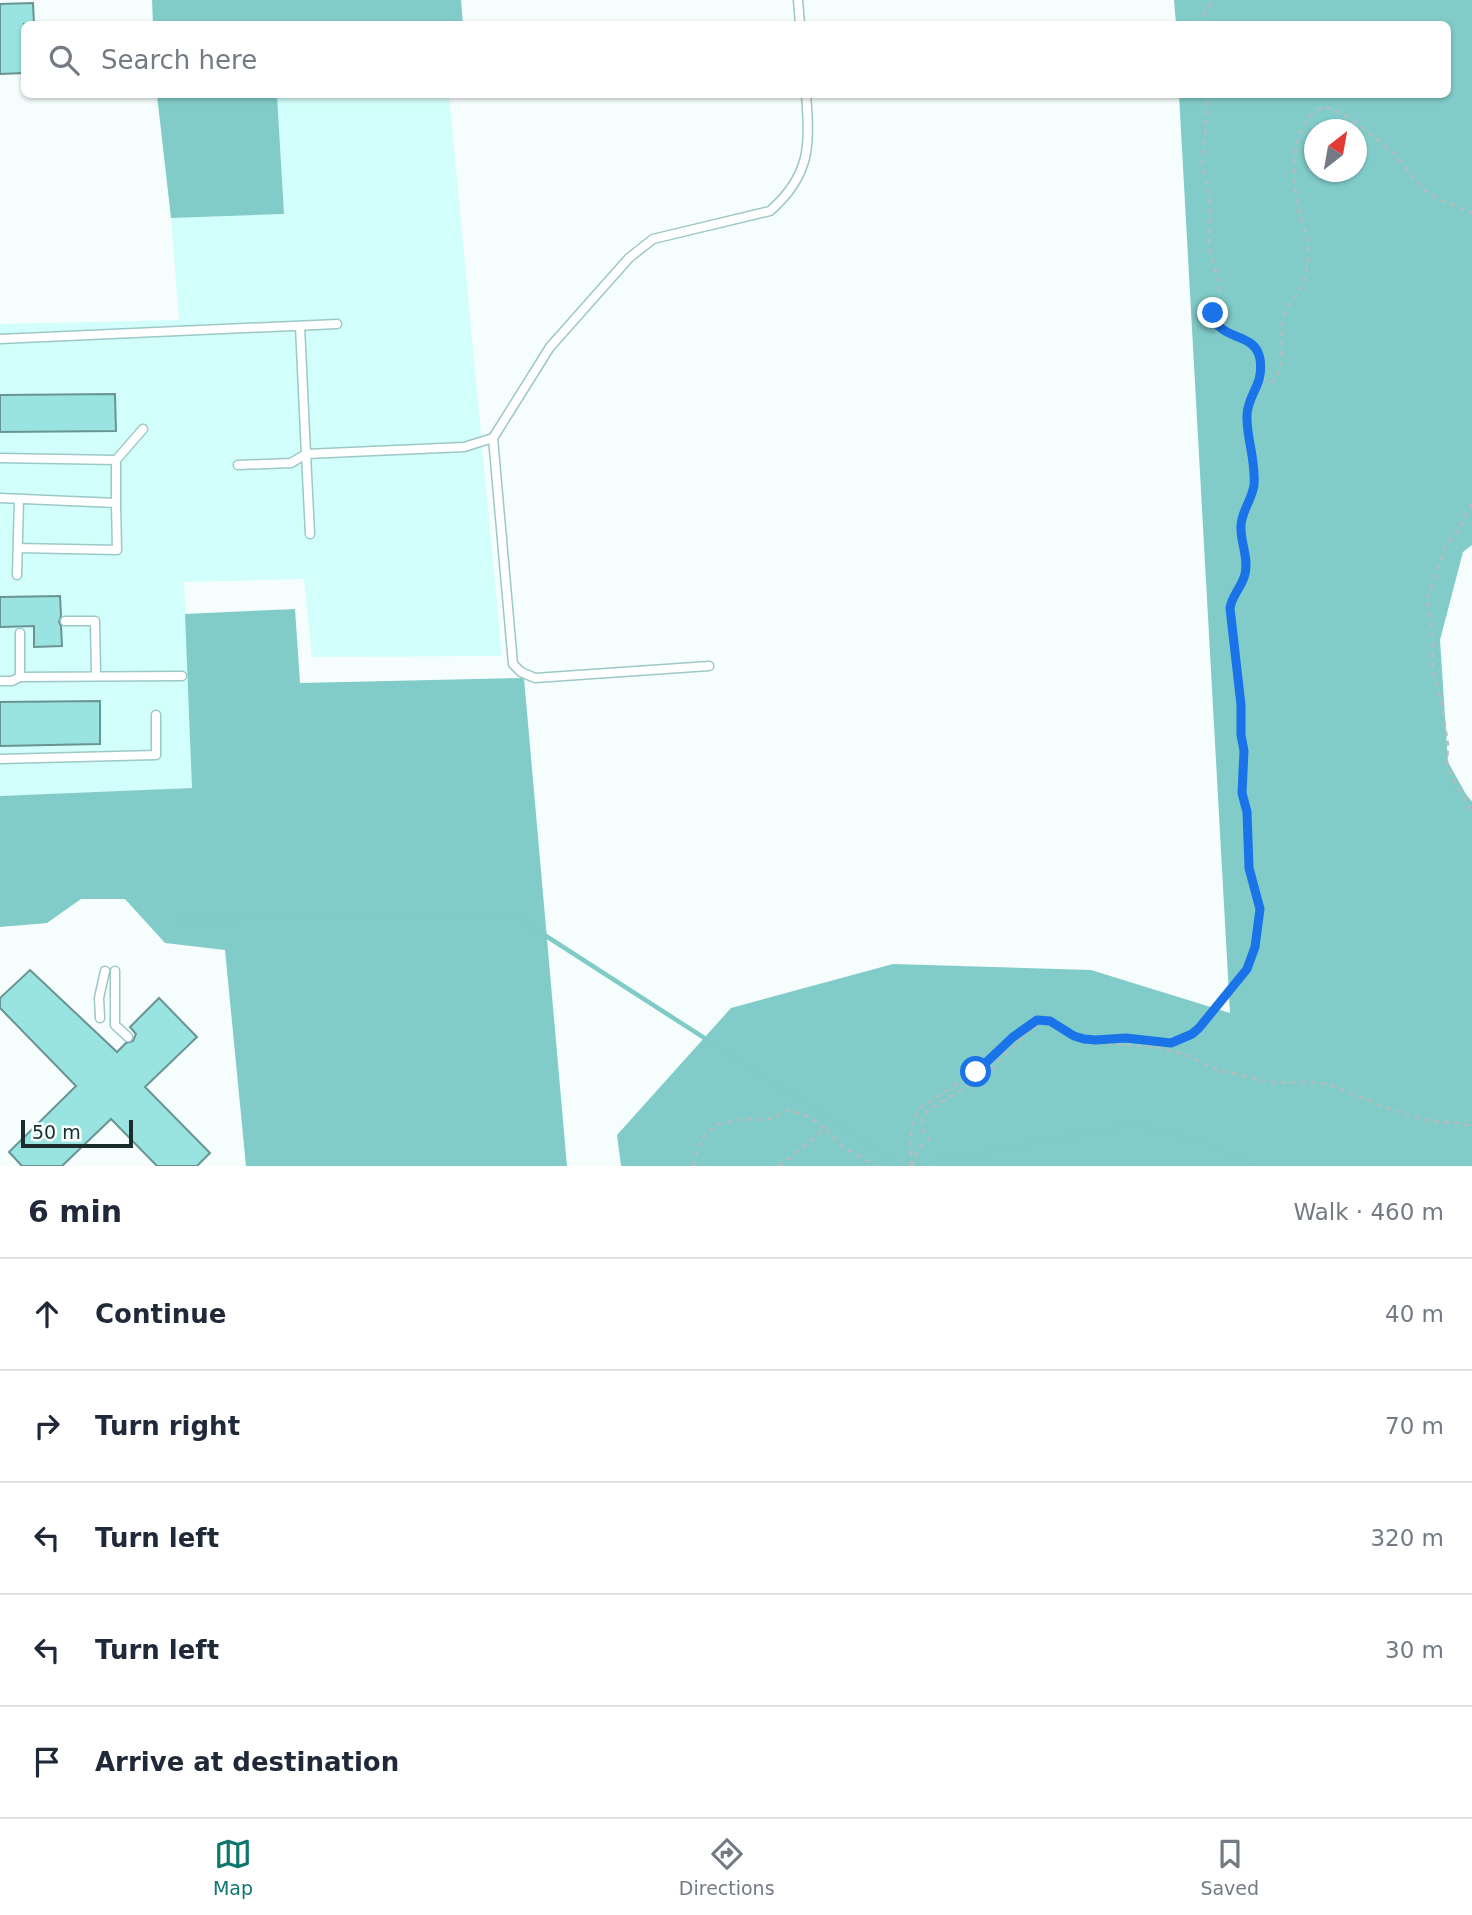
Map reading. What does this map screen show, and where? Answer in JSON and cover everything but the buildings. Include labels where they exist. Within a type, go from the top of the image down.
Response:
[{"type":"lane","points":[[798,0],[800,21]]},
{"type":"lane","points":[[709,666],[535,678],[513,664],[493,438],[550,348],[629,258],[653,239],[770,211],[783,200],[795,184],[806,158],[809,134],[806,98]]},
{"type":"lane","points":[[0,339],[337,324]]},
{"type":"lane","points":[[300,326],[310,534]]},
{"type":"lane","points":[[18,548],[117,550],[116,460],[143,429]]},
{"type":"lane","points":[[238,465],[291,463],[306,454],[464,447],[493,438]]},
{"type":"lane","points":[[0,458],[116,460]]},
{"type":"lane","points":[[0,498],[116,503]]},
{"type":"lane","points":[[17,575],[19,499]]},
{"type":"lane","points":[[65,621],[95,621],[96,676]]},
{"type":"lane","points":[[20,633],[20,677]]},
{"type":"lane","points":[[0,681],[12,681],[20,677],[182,677]]},
{"type":"lane","points":[[0,759],[156,755],[156,715]]},
{"type":"lane","points":[[100,1018],[99,998],[110,971],[115,1025],[128,1037]]},
{"type":"path","points":[[1200,21],[1213,0]]},
{"type":"path","points":[[911,1166],[911,1127],[918,1109],[976,1072],[1030,1024],[1037,1020],[1050,1021],[1084,1039],[1126,1038],[1171,1043],[1199,1028],[1247,969],[1255,947],[1260,909],[1249,868],[1247,812],[1242,793],[1244,751],[1241,705],[1230,608],[1234,595],[1244,580],[1246,568],[1241,522],[1252,493],[1254,461],[1247,417],[1251,398],[1261,377],[1259,355],[1250,343],[1223,331],[1214,321],[1213,313],[1220,286],[1209,248],[1210,197],[1202,164],[1206,98]]},
{"type":"path","points":[[1261,377],[1272,382],[1278,374],[1283,320],[1288,307],[1302,290],[1305,279],[1307,239],[1298,204],[1293,165],[1300,134],[1314,111],[1323,107],[1351,119],[1394,153],[1421,188],[1436,198],[1472,212]]},
{"type":"path","points":[[1472,504],[1462,525],[1446,545],[1427,593],[1427,604],[1433,636],[1433,672],[1448,744],[1447,768],[1472,812]]},
{"type":"path","points":[[911,1166],[919,1148],[929,1139],[924,1133],[922,1122],[927,1111],[983,1077],[1032,1029],[1048,1022],[1083,1042],[1156,1047],[1186,1055],[1217,1070],[1275,1083],[1328,1084],[1395,1111],[1431,1121],[1472,1127]]},
{"type":"path","points":[[693,1166],[701,1139],[719,1124],[743,1119],[767,1120],[788,1110],[810,1117],[844,1147],[876,1166]]},
{"type":"path","points":[[779,1166],[825,1129]]},
{"type":"shaded area","points":[[152,0],[461,0],[463,21],[153,21]]},
{"type":"shaded area","points":[[1174,0],[1472,0],[1472,545],[1463,552],[1440,640],[1448,762],[1472,805],[1472,1166],[621,1166],[617,1135],[731,1008],[893,964],[1091,970],[1230,1013],[1179,98],[1451,98],[1451,21],[1176,21]]},
{"type":"shaded area","points":[[157,98],[277,98],[284,214],[171,218]]},
{"type":"shaded area","points":[[277,98],[449,98],[502,656],[312,657],[304,579],[184,582],[193,788],[0,796],[0,324],[179,320],[171,218],[284,214]]},
{"type":"shaded area","points":[[295,609],[300,683],[524,678],[567,1166],[246,1166],[225,950],[165,943],[125,899],[81,899],[47,923],[0,927],[0,796],[192,788],[185,614]]},
{"type":"waterway","points":[[1449,778],[1472,805]]},
{"type":"waterway","points":[[179,920],[515,916],[903,1166]]},
{"type":"waterway","points":[[910,1166],[1136,1124],[1201,1141],[1255,1166]]},
{"type":"route","points":[[976,1072],[1013,1037],[1037,1020],[1058,1024],[1074,1036],[1084,1039],[1148,1039],[1171,1043],[1185,1038],[1199,1028],[1236,985],[1253,955],[1260,909],[1248,859],[1247,812],[1242,793],[1244,751],[1241,705],[1230,608],[1231,601],[1244,580],[1246,568],[1241,522],[1254,485],[1254,461],[1247,417],[1251,398],[1261,377],[1260,360],[1250,343],[1217,326],[1213,313]]}]
